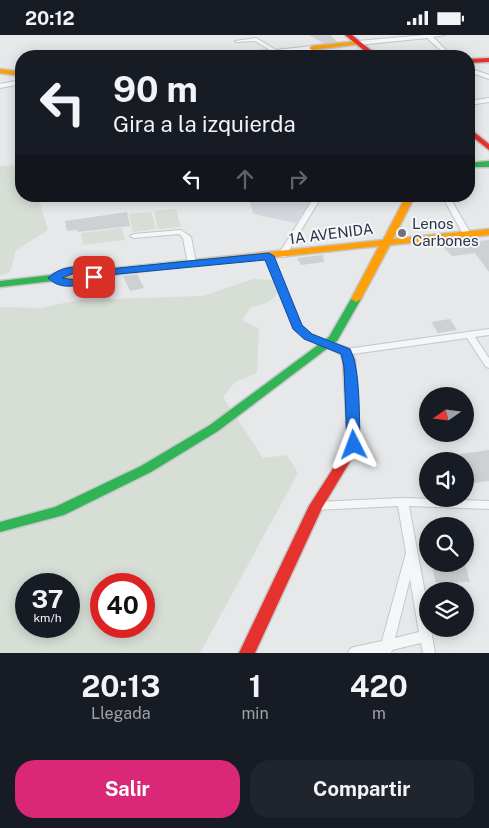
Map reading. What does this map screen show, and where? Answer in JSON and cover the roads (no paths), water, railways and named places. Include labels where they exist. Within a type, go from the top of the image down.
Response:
[{"type":"main road","points":[[348,35],[367,50]]},
{"type":"main road","points":[[312,48],[358,43]]},
{"type":"main road","points":[[475,61],[489,60]]},
{"type":"main road","points":[[0,71],[15,73]]},
{"type":"main road","points":[[484,138],[489,148]]},
{"type":"main road","points":[[475,165],[489,164]]},
{"type":"main road","points":[[0,527],[59,511],[146,469],[214,428],[330,342],[388,242],[408,202]]},
{"type":"main road","name":"1A AVENIDA","points":[[0,283],[53,278],[73,269],[84,269],[97,273],[489,232]]},
{"type":"main road","points":[[248,653],[316,506],[354,445],[350,367],[346,352],[330,342]]},
{"type":"street","points":[[427,35],[443,50]]},
{"type":"street","points":[[358,43],[443,35]]},
{"type":"street","points":[[237,41],[256,39],[273,50]]},
{"type":"street","points":[[287,50],[312,48]]},
{"type":"street","points":[[475,72],[489,77]]},
{"type":"street","points":[[0,86],[15,83]]},
{"type":"street","points":[[475,102],[489,100]]},
{"type":"street","points":[[282,255],[315,202]]},
{"type":"street","points":[[448,202],[467,234]]},
{"type":"street","points":[[134,236],[181,232],[187,237],[192,264]]},
{"type":"street","points":[[269,256],[297,327],[308,336],[330,342]]},
{"type":"street","points":[[346,352],[489,332]]},
{"type":"street","points":[[469,334],[489,365]]},
{"type":"street","points":[[316,506],[402,502],[489,505]]},
{"type":"street","points":[[402,502],[419,592]]},
{"type":"street","points":[[386,649],[412,549]]},
{"type":"street","points":[[354,653],[386,649],[423,637]]},
{"type":"street","points":[[426,637],[429,653]]},
{"type":"place","name":"Lenos Carbones","points":[[402,233]]}]
